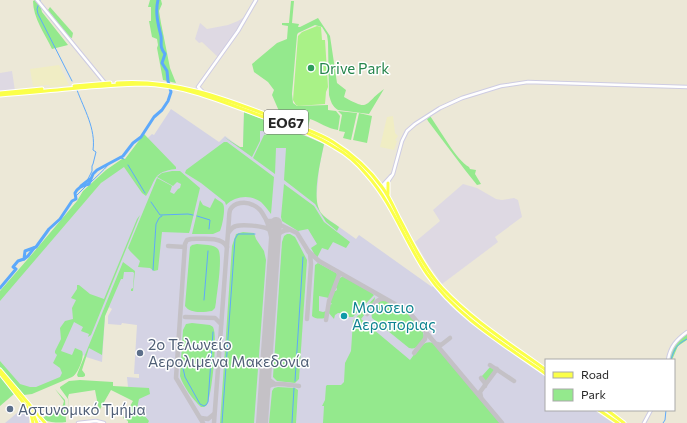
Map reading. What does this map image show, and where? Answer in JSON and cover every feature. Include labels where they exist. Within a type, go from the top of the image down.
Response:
[{"type":"main road","points":[[194,90],[238,31],[256,0]]},
{"type":"main road","points":[[38,1],[106,85]]},
{"type":"main road","points":[[545,373],[473,322],[441,292],[419,263],[380,191],[388,183],[393,172],[404,135],[415,124],[443,106],[457,100],[515,83],[535,82],[687,88]]},
{"type":"main road","name":"ΕΟ67","points":[[0,94],[106,85],[142,84],[165,85],[203,92],[257,111],[327,139],[341,147],[359,162],[383,188]]},
{"type":"main road","points":[[198,86],[203,92]]},
{"type":"main road","name":"ΕΟ67","points":[[175,87],[224,102],[305,132],[322,140],[342,152],[353,161],[380,191]]},
{"type":"main road","points":[[383,188],[393,172]]},
{"type":"main road","points":[[388,183],[388,196]]},
{"type":"main road","points":[[383,188],[421,259],[442,288],[472,316],[545,369]]},
{"type":"main road","points":[[668,359],[670,351],[674,344],[687,332]]},
{"type":"main road","points":[[0,370],[45,423]]},
{"type":"main road","points":[[0,373],[39,423],[45,423]]},
{"type":"main road","points":[[30,410],[33,423]]},
{"type":"main road","points":[[600,411],[618,423]]},
{"type":"main road","points":[[608,411],[624,423]]},
{"type":"main road","points":[[644,423],[650,411]]},
{"type":"main road","points":[[78,423],[96,421],[104,423]]},
{"type":"shaded area","points":[[246,16],[218,57],[202,42],[199,43],[195,39],[200,23],[207,29],[228,25]]},
{"type":"shaded area","points":[[59,65],[69,85],[50,87],[49,85],[33,86],[30,69]]},
{"type":"shaded area","points":[[12,71],[15,91],[0,92],[0,73]]},
{"type":"shaded area","points":[[171,109],[219,142],[225,136],[241,148],[243,147],[244,112],[324,144],[319,169],[316,202],[321,214],[356,239],[359,235],[432,287],[433,286],[450,305],[469,322],[545,376],[545,411],[595,411],[613,423],[128,423],[136,388],[128,387],[127,377],[139,378],[139,374],[134,374],[137,325],[122,323],[121,325],[108,324],[108,316],[112,309],[109,307],[105,316],[102,362],[83,355],[74,373],[25,392],[0,362],[0,299],[101,183],[152,134],[154,135]]},
{"type":"shaded area","points":[[393,116],[395,133],[398,136],[395,140],[397,141],[394,150],[380,147],[387,117]]},
{"type":"shaded area","points":[[463,184],[477,188],[496,199],[502,200],[514,198],[518,200],[522,217],[495,237],[498,242],[442,284],[415,242],[440,221],[433,210]]},
{"type":"shaded area","points":[[23,408],[29,417],[29,423],[5,423]]},
{"type":"green space","points":[[35,0],[42,12],[68,45],[52,49],[35,14],[33,1]]},
{"type":"green space","points":[[150,0],[161,0],[162,4],[159,11],[161,23],[170,68],[176,83],[163,80],[157,48],[157,39],[152,37],[149,21],[151,21],[151,7],[148,7]]},
{"type":"green space","points":[[291,1],[294,1],[292,23],[299,24],[298,27],[300,27],[318,18],[330,36],[337,83],[346,90],[344,97],[363,105],[369,102],[384,89],[369,114],[338,110],[332,104],[329,95],[327,35],[322,27],[315,25],[298,33],[297,35],[292,94],[293,103],[297,106],[328,105],[328,110],[336,111],[340,116],[338,130],[310,119],[308,127],[282,118],[272,95],[274,90],[268,82],[254,72],[252,64],[277,43],[287,39],[288,26],[282,25],[282,23],[289,23]]},
{"type":"green space","points":[[50,7],[73,33],[72,38],[69,37],[48,10]]},
{"type":"green space","name":"Drive Park","points":[[317,26],[321,27],[322,40],[325,40],[328,87],[325,104],[298,106],[293,100],[298,36],[302,32]]},
{"type":"green space","points":[[338,111],[357,113],[351,140],[343,138],[345,132],[339,131],[342,115]]},
{"type":"green space","points":[[244,112],[324,144],[317,180],[317,200],[322,214],[339,227],[337,231],[326,222],[315,204],[284,180],[286,148],[276,148],[275,174],[253,158],[264,135],[272,133],[264,133],[264,131],[260,131],[260,141],[252,157],[224,137],[240,147],[243,147]]},
{"type":"green space","points":[[359,113],[372,116],[367,143],[353,140]]},
{"type":"green space","points":[[430,116],[448,144],[464,164],[470,169],[476,170],[475,174],[481,184],[477,185],[428,121],[427,119]]},
{"type":"green space","points":[[144,134],[176,167],[176,169],[168,170],[159,174],[146,196],[142,193],[124,167],[101,183],[0,301],[0,291],[77,201],[83,191],[106,170],[122,159],[125,159]]},
{"type":"green space","points":[[224,142],[227,142],[274,177],[271,214],[257,199],[247,197],[238,198],[226,205],[225,202],[201,183],[185,173],[186,170]]},
{"type":"green space","points":[[180,171],[200,188],[189,233],[162,232],[158,270],[154,271],[150,268],[138,267],[140,261],[128,248],[157,178],[172,186],[170,192],[174,194],[180,188],[181,184],[177,182],[173,186],[157,177],[162,173]]},
{"type":"green space","points":[[284,184],[314,206],[324,222],[350,242],[346,248],[333,242],[328,250],[322,248],[317,258],[316,257],[311,248],[317,244],[308,229],[298,231],[282,221],[281,217]]},
{"type":"green space","points":[[215,198],[224,206],[220,231],[213,234],[192,234],[200,200],[203,205],[210,208]]},
{"type":"green space","points":[[140,215],[91,335],[88,337],[89,334],[81,331],[83,327],[74,322],[61,351],[72,355],[75,348],[82,351],[83,357],[79,369],[72,377],[32,394],[24,395],[0,368],[0,361],[20,384],[30,387],[36,387],[60,377],[62,373],[60,368],[53,363],[57,355],[55,351],[61,339],[60,328],[65,321],[73,319],[72,308],[76,300],[71,298],[77,289],[77,285],[90,294],[104,299]]},
{"type":"green space","points":[[243,232],[254,233],[264,251],[266,260],[254,423],[220,423],[232,246],[236,234]]},
{"type":"green space","points":[[287,234],[295,237],[307,260],[299,379],[295,383],[277,381],[273,377],[282,242],[284,236]]},
{"type":"green space","points":[[197,244],[214,246],[218,249],[219,253],[220,266],[215,308],[212,311],[194,311],[187,309],[185,306],[190,247]]},
{"type":"green space","points":[[123,262],[135,271],[133,291],[131,291],[131,289],[133,288],[134,273],[124,272],[123,279],[121,279],[105,316],[102,355],[89,348],[82,370],[85,376],[78,377],[78,372]]},
{"type":"green space","points":[[318,263],[338,274],[329,298],[319,296],[319,311],[326,311],[325,318],[321,319],[312,316],[315,265]]},
{"type":"green space","points":[[343,276],[374,295],[353,317],[346,317],[346,313],[338,313],[335,315],[334,319],[328,312],[329,305],[332,304],[330,302],[333,291],[336,291],[337,289],[335,286],[337,280]]},
{"type":"green space","points":[[375,297],[374,303],[361,319],[410,360],[422,345],[429,342],[433,343],[500,423],[323,423],[324,406],[322,406],[325,400],[326,386],[341,385],[344,382],[345,363],[351,351],[353,321]]},
{"type":"green space","points":[[381,300],[387,301],[401,308],[420,326],[424,338],[418,346],[409,348],[372,318],[371,310]]},
{"type":"green space","points":[[192,323],[210,325],[213,327],[215,336],[212,380],[209,399],[207,405],[204,407],[201,407],[192,397],[183,384],[180,376],[183,330],[186,324]]},
{"type":"green space","points":[[687,333],[687,340],[678,346],[672,359],[669,359],[675,345]]},
{"type":"green space","points":[[491,366],[494,368],[494,371],[487,381],[484,381],[482,376]]},
{"type":"green space","points":[[0,376],[14,394],[0,406]]},
{"type":"green space","points":[[80,380],[113,382],[113,386],[149,388],[150,394],[139,399],[136,413],[143,412],[149,421],[148,423],[128,423],[128,421],[123,418],[133,401],[111,390],[99,411],[95,390],[69,394],[68,397],[71,421],[68,399],[60,387],[69,381]]},
{"type":"green space","points":[[274,388],[295,388],[298,390],[296,423],[269,423],[272,391]]},
{"type":"green space","points":[[55,389],[65,400],[66,422],[47,421],[42,418],[62,408],[64,401]]},
{"type":"waterway","points":[[40,0],[37,9],[38,14],[72,81]]},
{"type":"waterway","points":[[0,288],[16,269],[13,267],[18,261],[24,259],[25,251],[36,247],[49,229],[60,219],[72,201],[76,199],[75,193],[78,189],[89,184],[93,174],[97,170],[123,156],[133,143],[141,137],[154,117],[162,110],[168,101],[171,92],[167,71],[162,63],[165,54],[161,47],[161,36],[157,18],[158,0]]},
{"type":"waterway","points":[[77,90],[91,127],[93,134],[93,150],[96,152],[92,171],[87,181]]},
{"type":"waterway","points":[[89,184],[109,164]]},
{"type":"waterway","points":[[128,165],[145,193]]},
{"type":"waterway","points":[[81,186],[90,179]]},
{"type":"waterway","points":[[76,196],[87,185]]},
{"type":"waterway","points":[[151,202],[160,215],[193,215]]},
{"type":"waterway","points":[[153,270],[156,224],[162,216]]},
{"type":"waterway","points":[[197,216],[210,220],[209,229]]},
{"type":"waterway","points":[[222,423],[235,239],[238,234],[255,234]]},
{"type":"waterway","points":[[24,259],[34,248]]},
{"type":"waterway","points":[[204,300],[208,251]]},
{"type":"waterway","points":[[295,381],[303,257]]},
{"type":"waterway","points":[[183,368],[185,377],[200,404],[204,406],[206,405],[208,402],[213,332]]},
{"type":"waterway","points":[[671,359],[676,347],[687,339]]},
{"type":"waterway","points":[[292,423],[294,388]]},
{"type":"waterway","points":[[663,423],[665,420],[666,411]]},
{"type":"taxiway","points":[[214,423],[229,214],[234,205],[247,203],[260,210],[268,223],[274,253]]},
{"type":"taxiway","points":[[267,221],[272,221],[297,233],[310,254],[311,264],[307,319]]},
{"type":"taxiway","points":[[229,232],[235,226],[239,225],[257,226],[268,229]]},
{"type":"taxiway","points":[[275,239],[281,232],[289,230]]},
{"type":"taxiway","points":[[203,423],[176,378],[185,244],[187,240],[191,239],[211,239],[221,241],[227,247]]},
{"type":"taxiway","points":[[168,246],[185,247]]},
{"type":"taxiway","points":[[308,251],[319,261],[409,312],[502,423]]},
{"type":"taxiway","points":[[326,320],[329,301],[339,275],[338,272]]},
{"type":"taxiway","points":[[367,314],[377,301],[385,299]]},
{"type":"taxiway","points":[[185,317],[215,318],[221,324]]},
{"type":"taxiway","points":[[414,353],[425,339],[426,333]]},
{"type":"taxiway","points":[[437,344],[441,345],[450,338]]},
{"type":"taxiway","points":[[490,365],[514,381]]},
{"type":"taxiway","points":[[481,397],[480,392],[497,369]]},
{"type":"taxiway","points":[[266,372],[268,379],[275,384]]},
{"type":"taxiway","points":[[481,378],[485,383],[485,386]]},
{"type":"taxiway","points":[[264,390],[267,387],[276,384],[299,386]]},
{"type":"taxiway","points":[[201,418],[208,419],[214,414]]},
{"type":"runway","points":[[262,423],[276,223]]},
{"type":"place","name":"Drive Park","points":[[311,68]]},
{"type":"place","name":"Μουσειο Αεροποριας","points":[[344,316]]},
{"type":"place","name":"2ο Τελωνείο Αερολιμένα Μακεδονία","points":[[140,353]]},
{"type":"place","name":"Αστυνομικό Τμήμα","points":[[10,409]]}]
